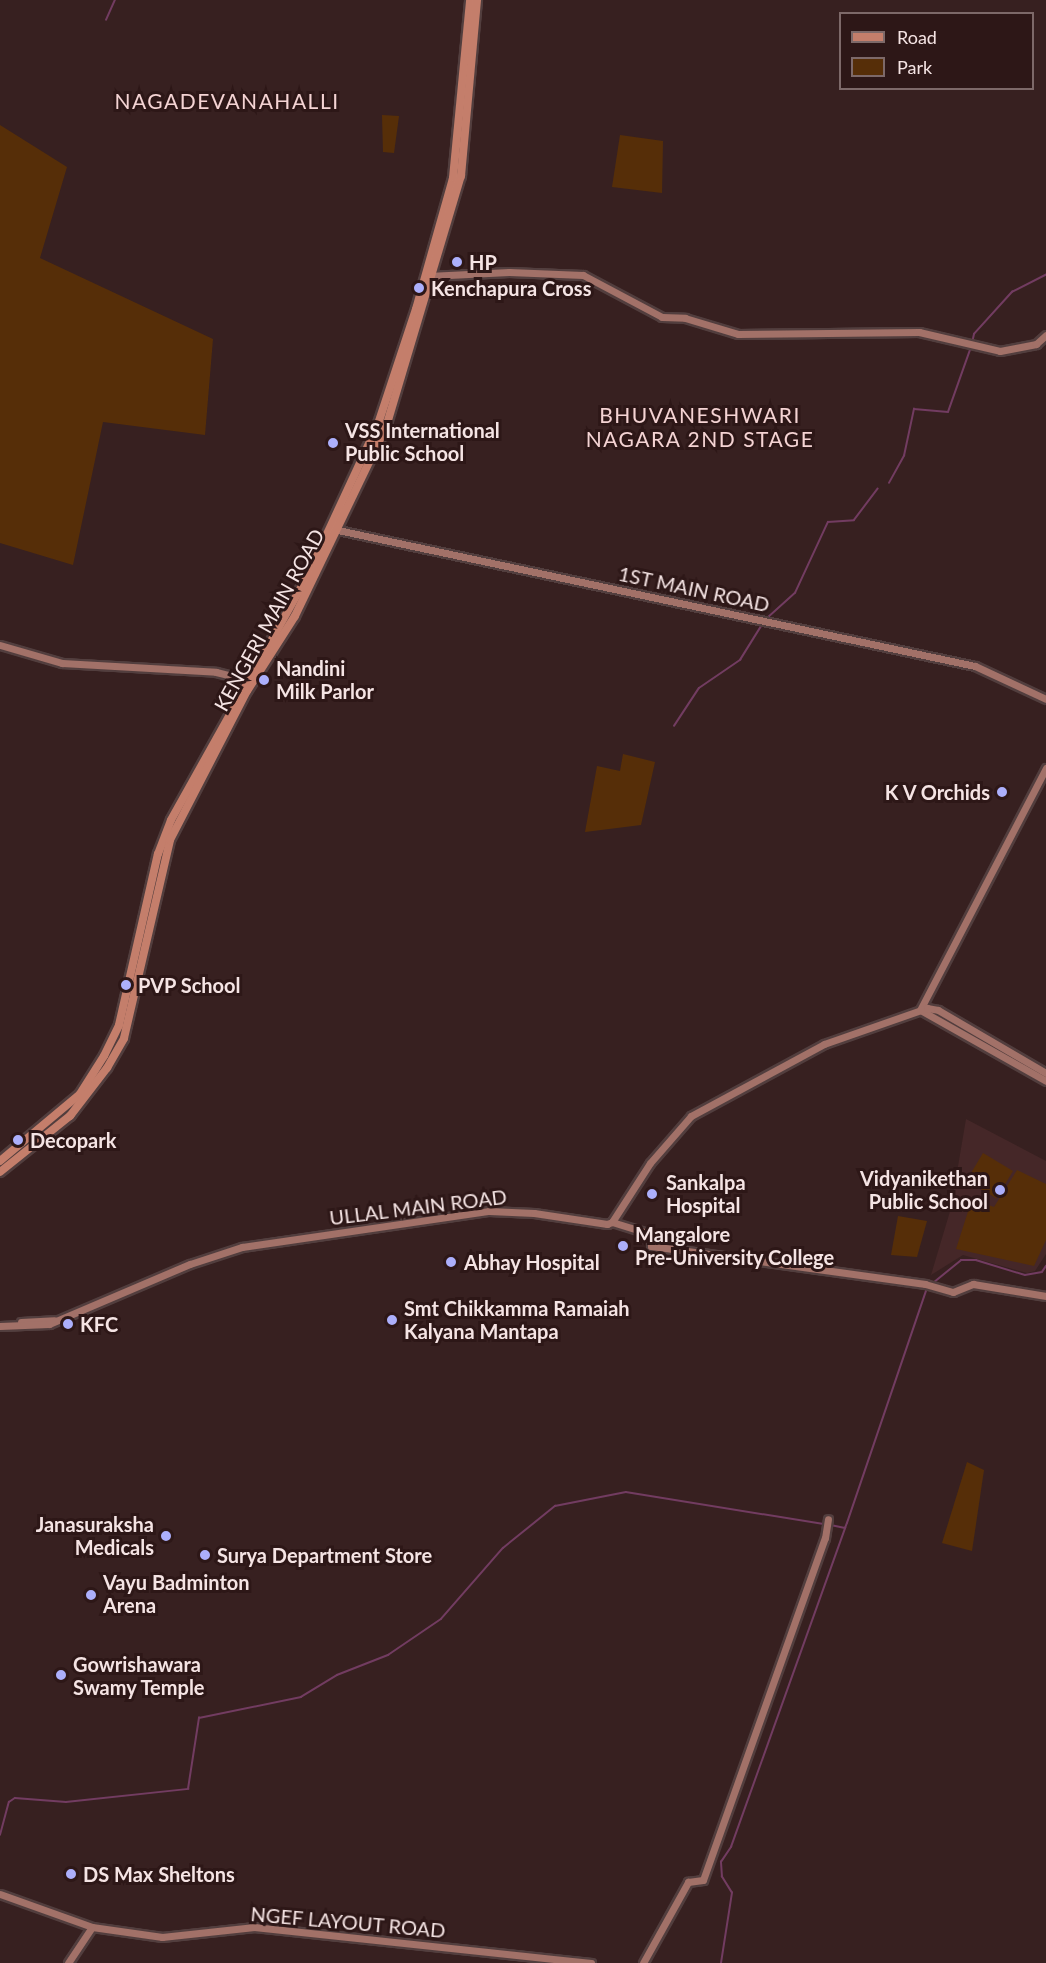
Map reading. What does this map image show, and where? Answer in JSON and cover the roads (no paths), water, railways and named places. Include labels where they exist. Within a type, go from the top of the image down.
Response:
[{"type":"main road","name":"KENGERI MAIN ROAD","points":[[429,276],[458,146],[470,0]]},
{"type":"main road","name":"KENGERI MAIN ROAD","points":[[0,1161],[80,1094],[104,1056],[119,1025],[164,837],[334,529],[382,413],[429,276],[460,176],[477,0]]},
{"type":"main road","name":"KENGERI MAIN ROAD","points":[[0,1172],[70,1116],[107,1068],[124,1038],[170,840],[250,680]]},
{"type":"street","points":[[429,276],[509,272],[583,275],[599,280],[662,317],[685,318],[738,334],[919,332],[976,347],[1018,348],[1035,344],[1046,335]]},
{"type":"street","name":"1ST MAIN ROAD","points":[[334,529],[975,666],[1046,699]]},
{"type":"street","points":[[0,645],[62,663],[216,672],[250,680]]},
{"type":"street","points":[[920,1010],[1046,768]]},
{"type":"street","points":[[920,1010],[1046,1081]]},
{"type":"street","points":[[612,1222],[650,1163],[691,1116],[824,1044],[920,1010],[938,1010],[1046,1073]]},
{"type":"street","name":"ULLAL MAIN ROAD","points":[[0,1324],[54,1320],[190,1264],[242,1247],[489,1211],[612,1222],[651,1234],[651,1246],[925,1284],[953,1292],[973,1284],[1046,1296]]},
{"type":"street","points":[[643,1963],[688,1881],[703,1880],[827,1529],[828,1519]]},
{"type":"street","name":"NGEF LAYOUT ROAD","points":[[0,1894],[92,1927],[162,1937],[210,1929],[290,1929],[591,1963]]},
{"type":"street","points":[[68,1963],[92,1927]]},
{"type":"waterway","points":[[106,20],[115,0]]},
{"type":"waterway","points":[[972,343],[974,334],[1012,292],[1046,275]]},
{"type":"waterway","points":[[889,483],[904,456],[914,409],[948,412],[971,347]]},
{"type":"waterway","points":[[766,619],[795,593],[828,522],[854,520],[877,489]]},
{"type":"waterway","points":[[674,726],[699,688],[740,660],[763,623]]},
{"type":"waterway","points":[[933,1283],[961,1260],[976,1260],[1025,1275],[1042,1272],[1046,1266]]},
{"type":"waterway","points":[[831,1525],[845,1528],[927,1288]]},
{"type":"waterway","points":[[0,1835],[9,1802],[15,1798],[66,1802],[188,1789],[199,1718],[301,1697],[337,1675],[388,1655],[441,1619],[503,1548],[555,1506],[626,1492],[823,1524]]},
{"type":"waterway","points":[[721,1963],[732,1893],[722,1877],[721,1862],[731,1847],[845,1528]]},
{"type":"place","name":"HP","points":[[457,262]]},
{"type":"place","name":"Kenchapura Cross","points":[[419,288]]},
{"type":"place","name":"VSS International Public School","points":[[333,443]]},
{"type":"place","name":"Nandini Milk Parlor","points":[[264,680]]},
{"type":"place","name":"K V Orchids","points":[[1002,792]]},
{"type":"place","name":"PVP School","points":[[126,985]]},
{"type":"place","name":"Decopark","points":[[18,1140]]},
{"type":"place","name":"Vidyanikethan Public School","points":[[1000,1190]]},
{"type":"place","name":"Sankalpa Hospital","points":[[652,1194]]},
{"type":"place","name":"Mangalore Pre-University College","points":[[623,1246]]},
{"type":"place","name":"Abhay Hospital","points":[[451,1262]]},
{"type":"place","name":"Smt Chikkamma Ramaiah Kalyana Mantapa","points":[[392,1320]]},
{"type":"place","name":"KFC","points":[[68,1324]]},
{"type":"place","name":"Janasuraksha Medicals","points":[[166,1536]]},
{"type":"place","name":"Surya Department Store","points":[[205,1555]]},
{"type":"place","name":"Vayu Badminton Arena","points":[[91,1595]]},
{"type":"place","name":"Gowrishawara Swamy Temple","points":[[61,1675]]},
{"type":"place","name":"DS Max Sheltons","points":[[71,1874]]},
{"type":"district","name":"NAGADEVANAHALLI","points":[[227,101]]},
{"type":"district","name":"BHUVANESHWARI NAGARA 2ND STAGE","points":[[700,427]]}]
